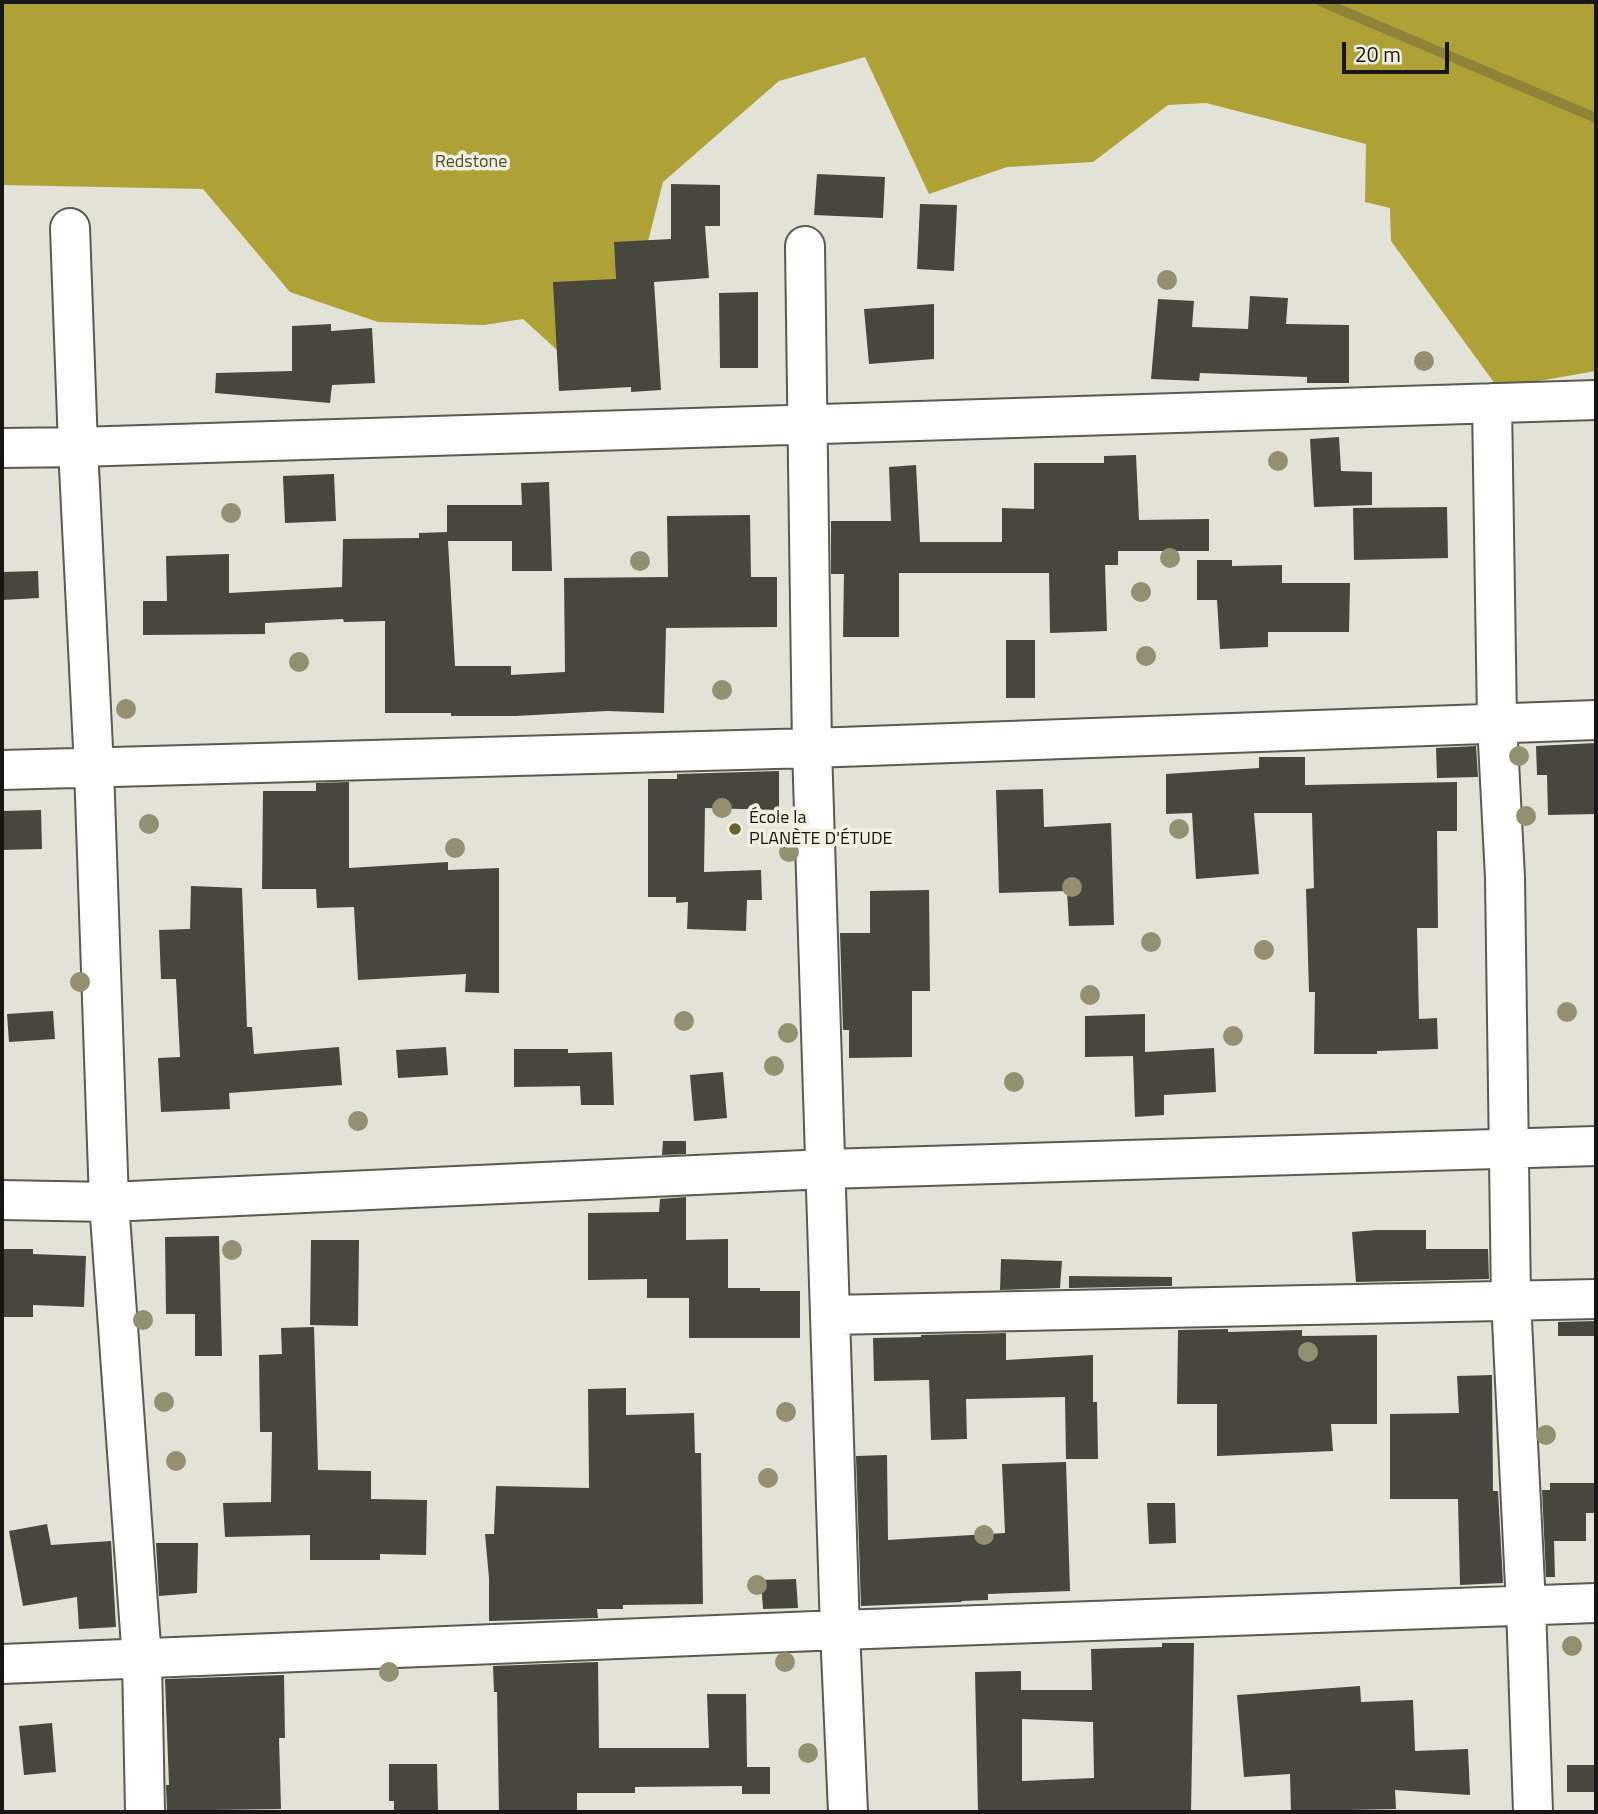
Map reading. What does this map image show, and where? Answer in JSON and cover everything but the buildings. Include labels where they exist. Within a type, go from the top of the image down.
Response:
[{"type":"street","points":[[70,228],[94,768],[109,1202],[142,1660],[145,1812]]},
{"type":"street","points":[[805,246],[812,748],[848,1812]]},
{"type":"street","points":[[2,448],[1596,400]]},
{"type":"street","points":[[1492,403],[1497,723],[1505,878],[1511,1300],[1533,1812]]},
{"type":"street","points":[[2,770],[812,748],[1596,720]]},
{"type":"street","points":[[2,1200],[109,1202],[826,1169],[1596,1146]]},
{"type":"street","points":[[830,1315],[1596,1299]]},
{"type":"street","points":[[2,1664],[1596,1603]]},
{"type":"green space","name":"Redstone","points":[[2,2],[1596,2],[1596,371],[1498,388],[1391,241],[1390,208],[1365,202],[1366,144],[1206,103],[1168,105],[1093,162],[1007,167],[929,194],[865,57],[779,81],[663,182],[622,344],[579,370],[523,319],[484,325],[378,322],[290,292],[203,189],[2,185]]},
{"type":"waterway","points":[[1322,2],[1596,118]]},
{"type":"place","name":"École la PLANÈTE D'ÉTUDE","points":[[735,829]]}]
